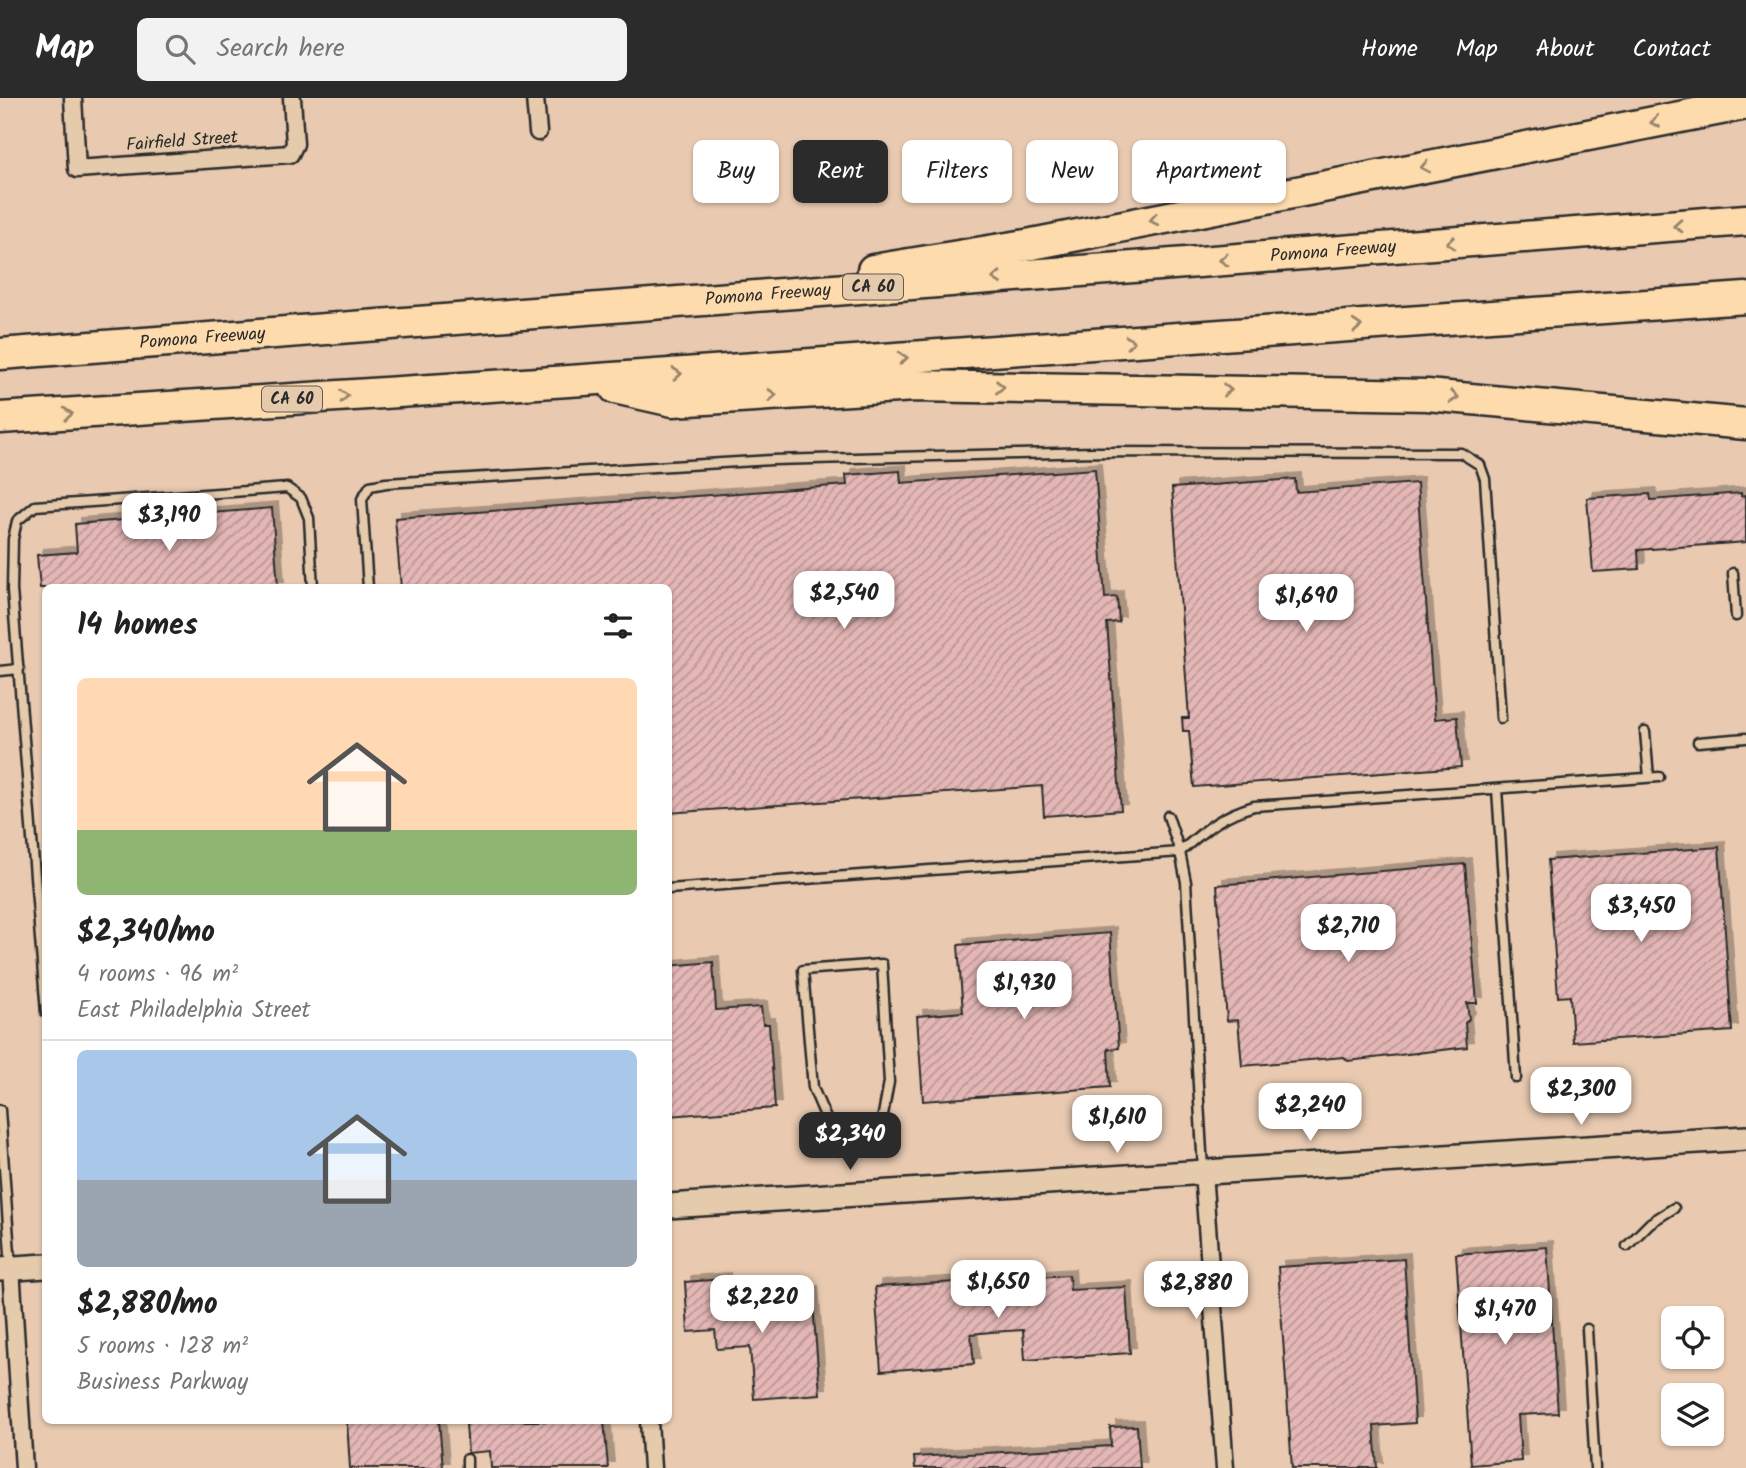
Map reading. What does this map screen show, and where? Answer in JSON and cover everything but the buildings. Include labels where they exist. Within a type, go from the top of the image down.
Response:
[{"type":"highway","points":[[669,303],[1032,244],[1746,104]]},
{"type":"highway","name":"Pomona Freeway","points":[[0,355],[1746,220]]},
{"type":"highway","name":"CA 60","points":[[0,418],[1746,299]]},
{"type":"highway","points":[[584,380],[673,401],[915,386],[1427,395],[1746,424]]},
{"type":"street","name":"Fairfield Street","points":[[73,98],[77,169],[290,154],[295,144],[292,98]]},
{"type":"street","points":[[535,98],[538,132]]},
{"type":"street","points":[[672,1206],[1746,1138]]},
{"type":"street","points":[[1203,1172],[1225,1468]]},
{"type":"street","points":[[24,1468],[5,1269],[42,1266]]},
{"type":"street","points":[[649,1424],[652,1468]]},
{"type":"lane","points":[[368,584],[362,499],[370,486],[386,483],[772,460],[1094,452],[1461,453],[1480,465],[1485,479],[1501,718]]},
{"type":"lane","points":[[42,962],[12,590],[13,539],[17,521],[35,506],[287,488],[300,498],[309,519],[313,584]]},
{"type":"lane","points":[[1733,573],[1736,616]]},
{"type":"lane","points":[[0,671],[19,670]]},
{"type":"lane","points":[[1645,732],[1649,778]]},
{"type":"lane","points":[[1698,742],[1746,738]]},
{"type":"lane","points":[[672,889],[1180,852],[1230,813],[1254,806],[1659,777]]},
{"type":"lane","points":[[1497,789],[1516,1078]]},
{"type":"lane","points":[[1168,816],[1180,852],[1186,882],[1203,1172]]},
{"type":"lane","points":[[828,1123],[813,1088],[803,970],[882,964],[889,1082],[882,1120]]},
{"type":"lane","points":[[0,1110],[5,1269]]},
{"type":"lane","points":[[1627,1247],[1650,1223],[1674,1208]]},
{"type":"lane","points":[[1587,1329],[1595,1468]]}]
